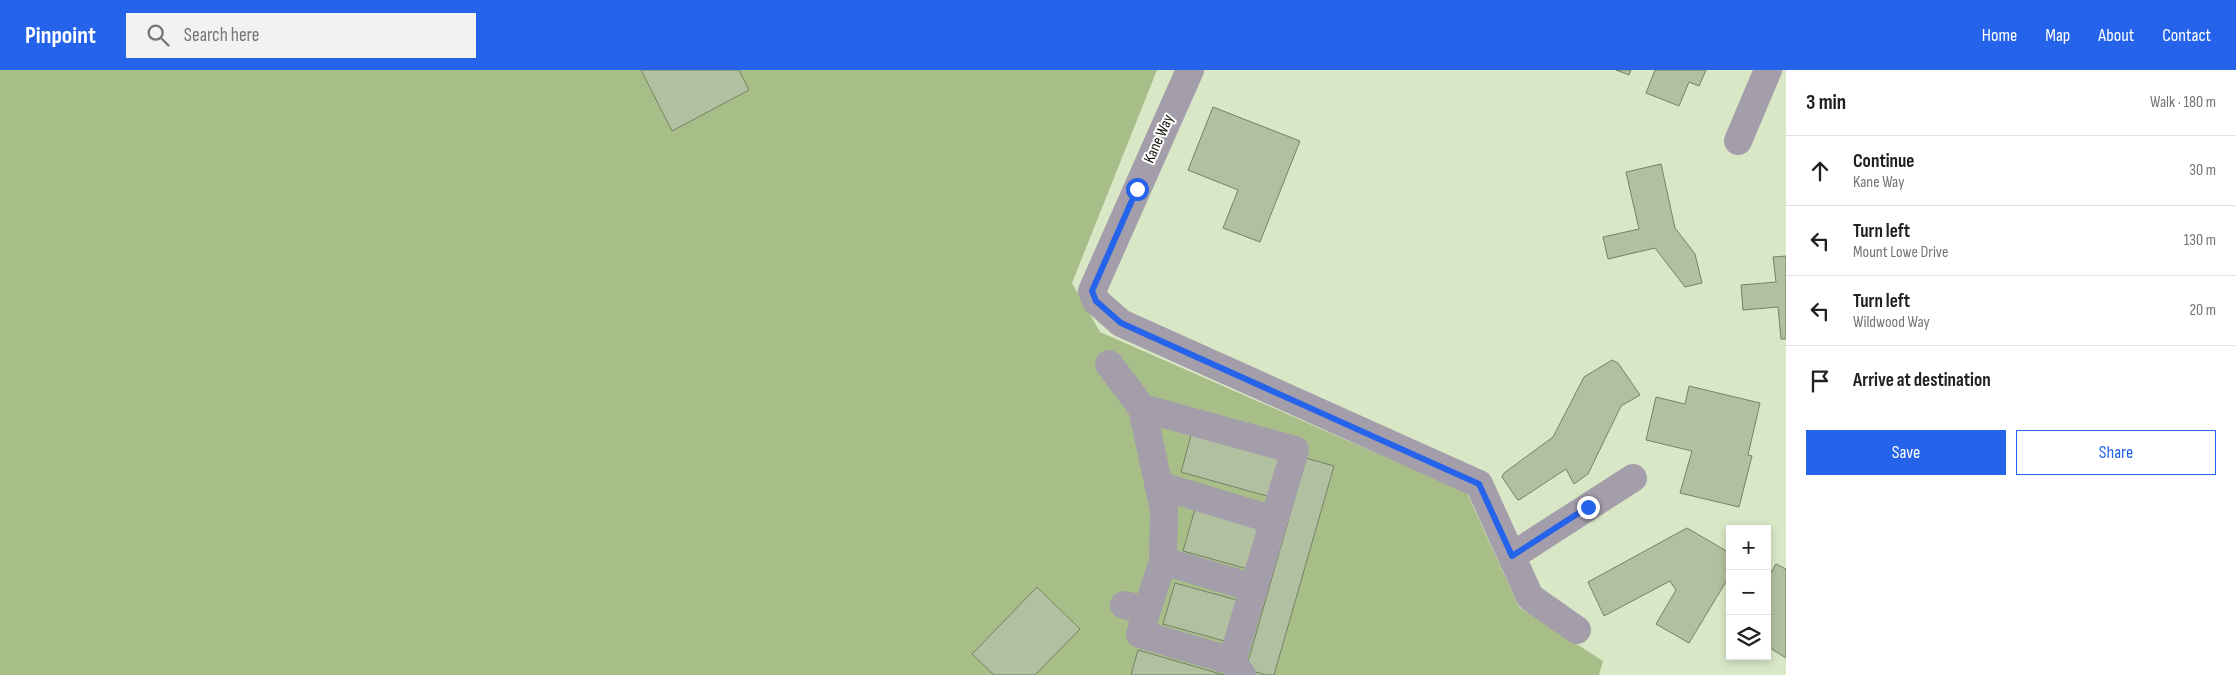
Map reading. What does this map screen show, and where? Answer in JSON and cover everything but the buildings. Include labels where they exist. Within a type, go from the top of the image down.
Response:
[{"type":"street","name":"Kane Way","points":[[1190,70],[1092,291],[1096,301],[1121,323],[1479,484],[1512,556]]},
{"type":"street","points":[[1738,142],[1768,70]]},
{"type":"street","points":[[1109,364],[1142,408],[1161,486],[1164,510],[1163,561],[1135,607],[1140,634],[1237,668],[1254,588],[1295,450],[1142,408]]},
{"type":"street","points":[[1577,630],[1530,597],[1512,556],[1633,478]]},
{"type":"street","points":[[1161,486],[1274,520]]},
{"type":"street","points":[[1163,561],[1254,588]]},
{"type":"green space","points":[[0,70],[1157,70],[1072,283],[1100,332],[1467,493],[1519,607],[1603,661],[1599,675],[0,675]]},
{"type":"route","points":[[1137,189],[1092,291],[1096,301],[1121,323],[1479,484],[1512,556],[1588,507]]}]
